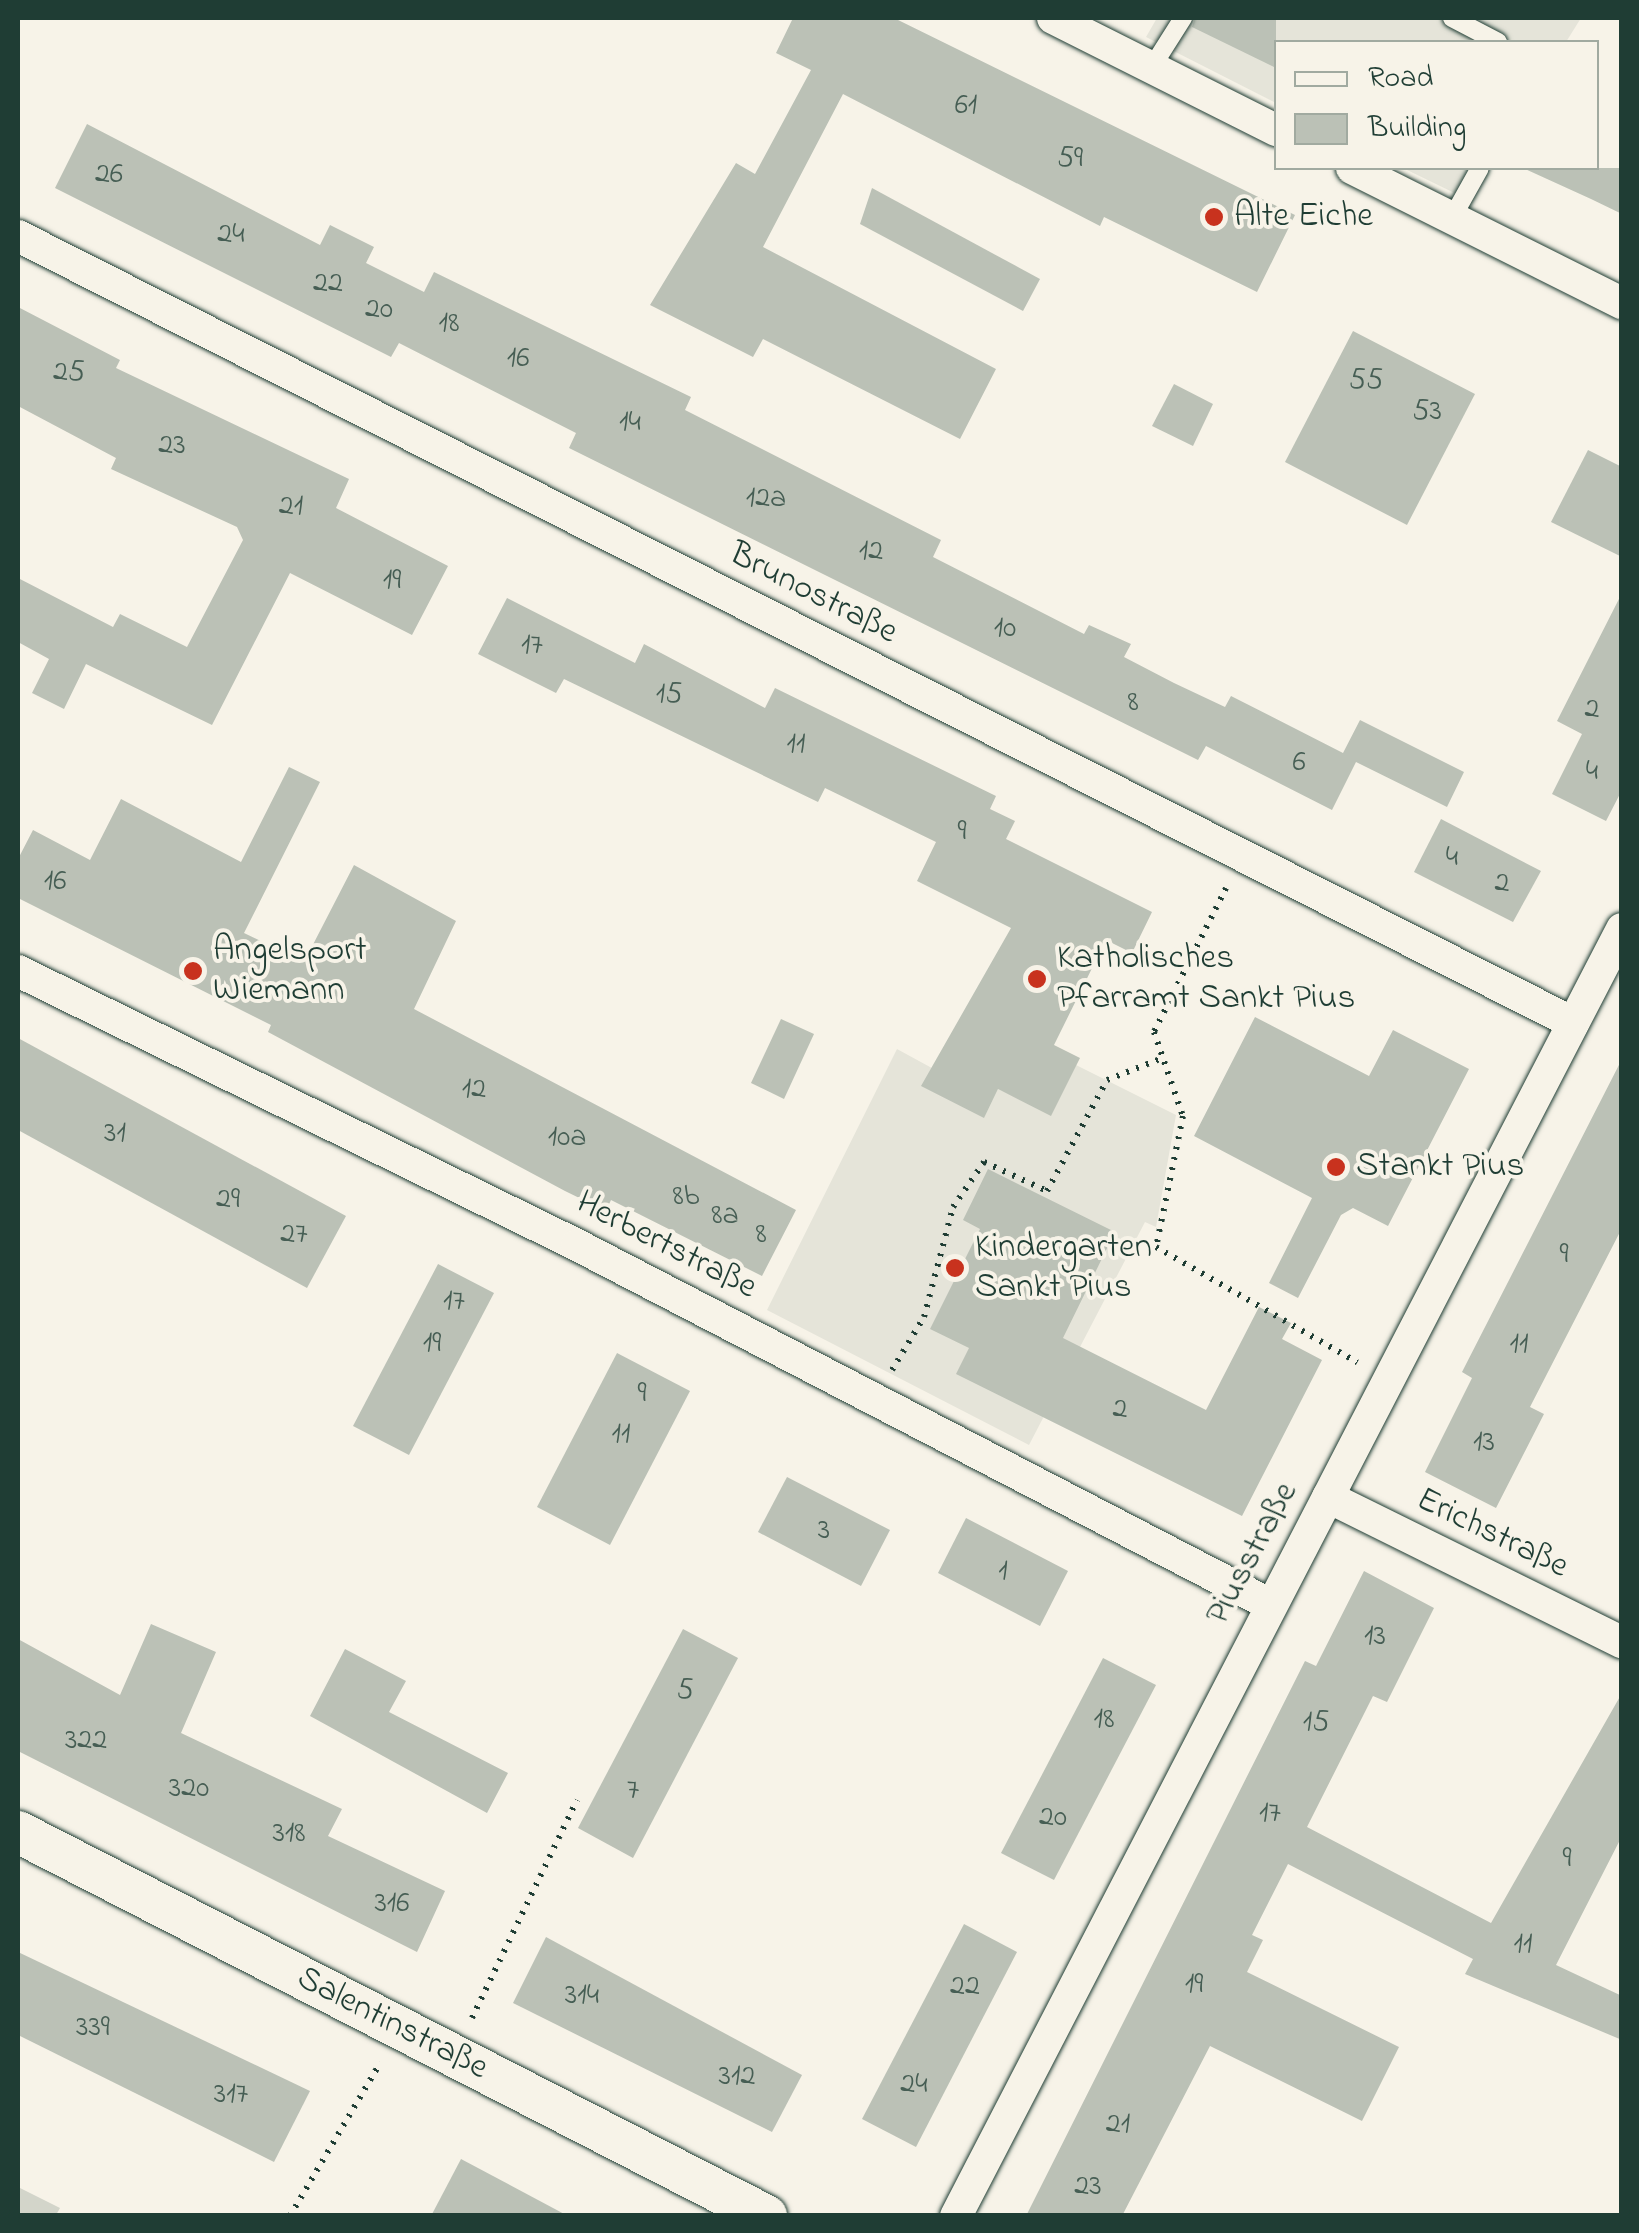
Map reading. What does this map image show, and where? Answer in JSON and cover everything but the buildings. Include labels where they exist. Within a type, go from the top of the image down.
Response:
[{"type":"street","points":[[1052,18],[1274,129]]},
{"type":"street","points":[[1356,170],[1622,303]]},
{"type":"street","name":"Brunostraße","points":[[18,236],[1573,1023]]},
{"type":"street","name":"Piusstraße","points":[[956,2216],[1622,929]]},
{"type":"street","name":"Herbertstraße","points":[[18,971],[876,1397],[1271,1605]]},
{"type":"street","name":"Erichstraße","points":[[1328,1497],[1622,1642]]},
{"type":"street","name":"Salentinstraße","points":[[18,1832],[766,2216]]},
{"type":"lane","points":[[1152,67],[1183,18]]},
{"type":"lane","points":[[1452,18],[1494,40]]},
{"type":"lane","points":[[1452,218],[1479,170]]},
{"type":"path","points":[[1242,855],[1154,1032],[1160,1059],[1183,1116],[1156,1247],[1298,1320],[1387,1383]]},
{"type":"path","points":[[876,1397],[924,1317],[953,1207],[984,1162],[1047,1191],[1107,1080],[1160,1059]]},
{"type":"path","points":[[454,2056],[577,1800]]},
{"type":"path","points":[[290,2216],[401,2028]]},
{"type":"shaded area","points":[[1157,18],[1581,18],[1567,40],[1274,40],[1274,102],[1146,37]]},
{"type":"shaded area","points":[[1407,170],[1490,170],[1471,201]]},
{"type":"shaded area","name":"Kindergarten Sankt Pius","points":[[897,1049],[941,1073],[984,1117],[998,1089],[1051,1115],[1076,1065],[1176,1115],[1156,1227],[1145,1222],[1029,1445],[767,1310]]},
{"type":"shaded area","points":[[18,2187],[60,2208],[56,2215],[18,2215]]},
{"type":"place","name":"Alte Eiche","points":[[1214,217]]},
{"type":"place","name":"Angelsport Wiemann","points":[[193,971]]},
{"type":"place","name":"Katholisches Pfarramt Sankt Pius","points":[[1037,979]]},
{"type":"place","name":"Stankt Pius","points":[[1336,1167]]},
{"type":"place","name":"Kindergarten Sankt Pius","points":[[955,1268]]}]
